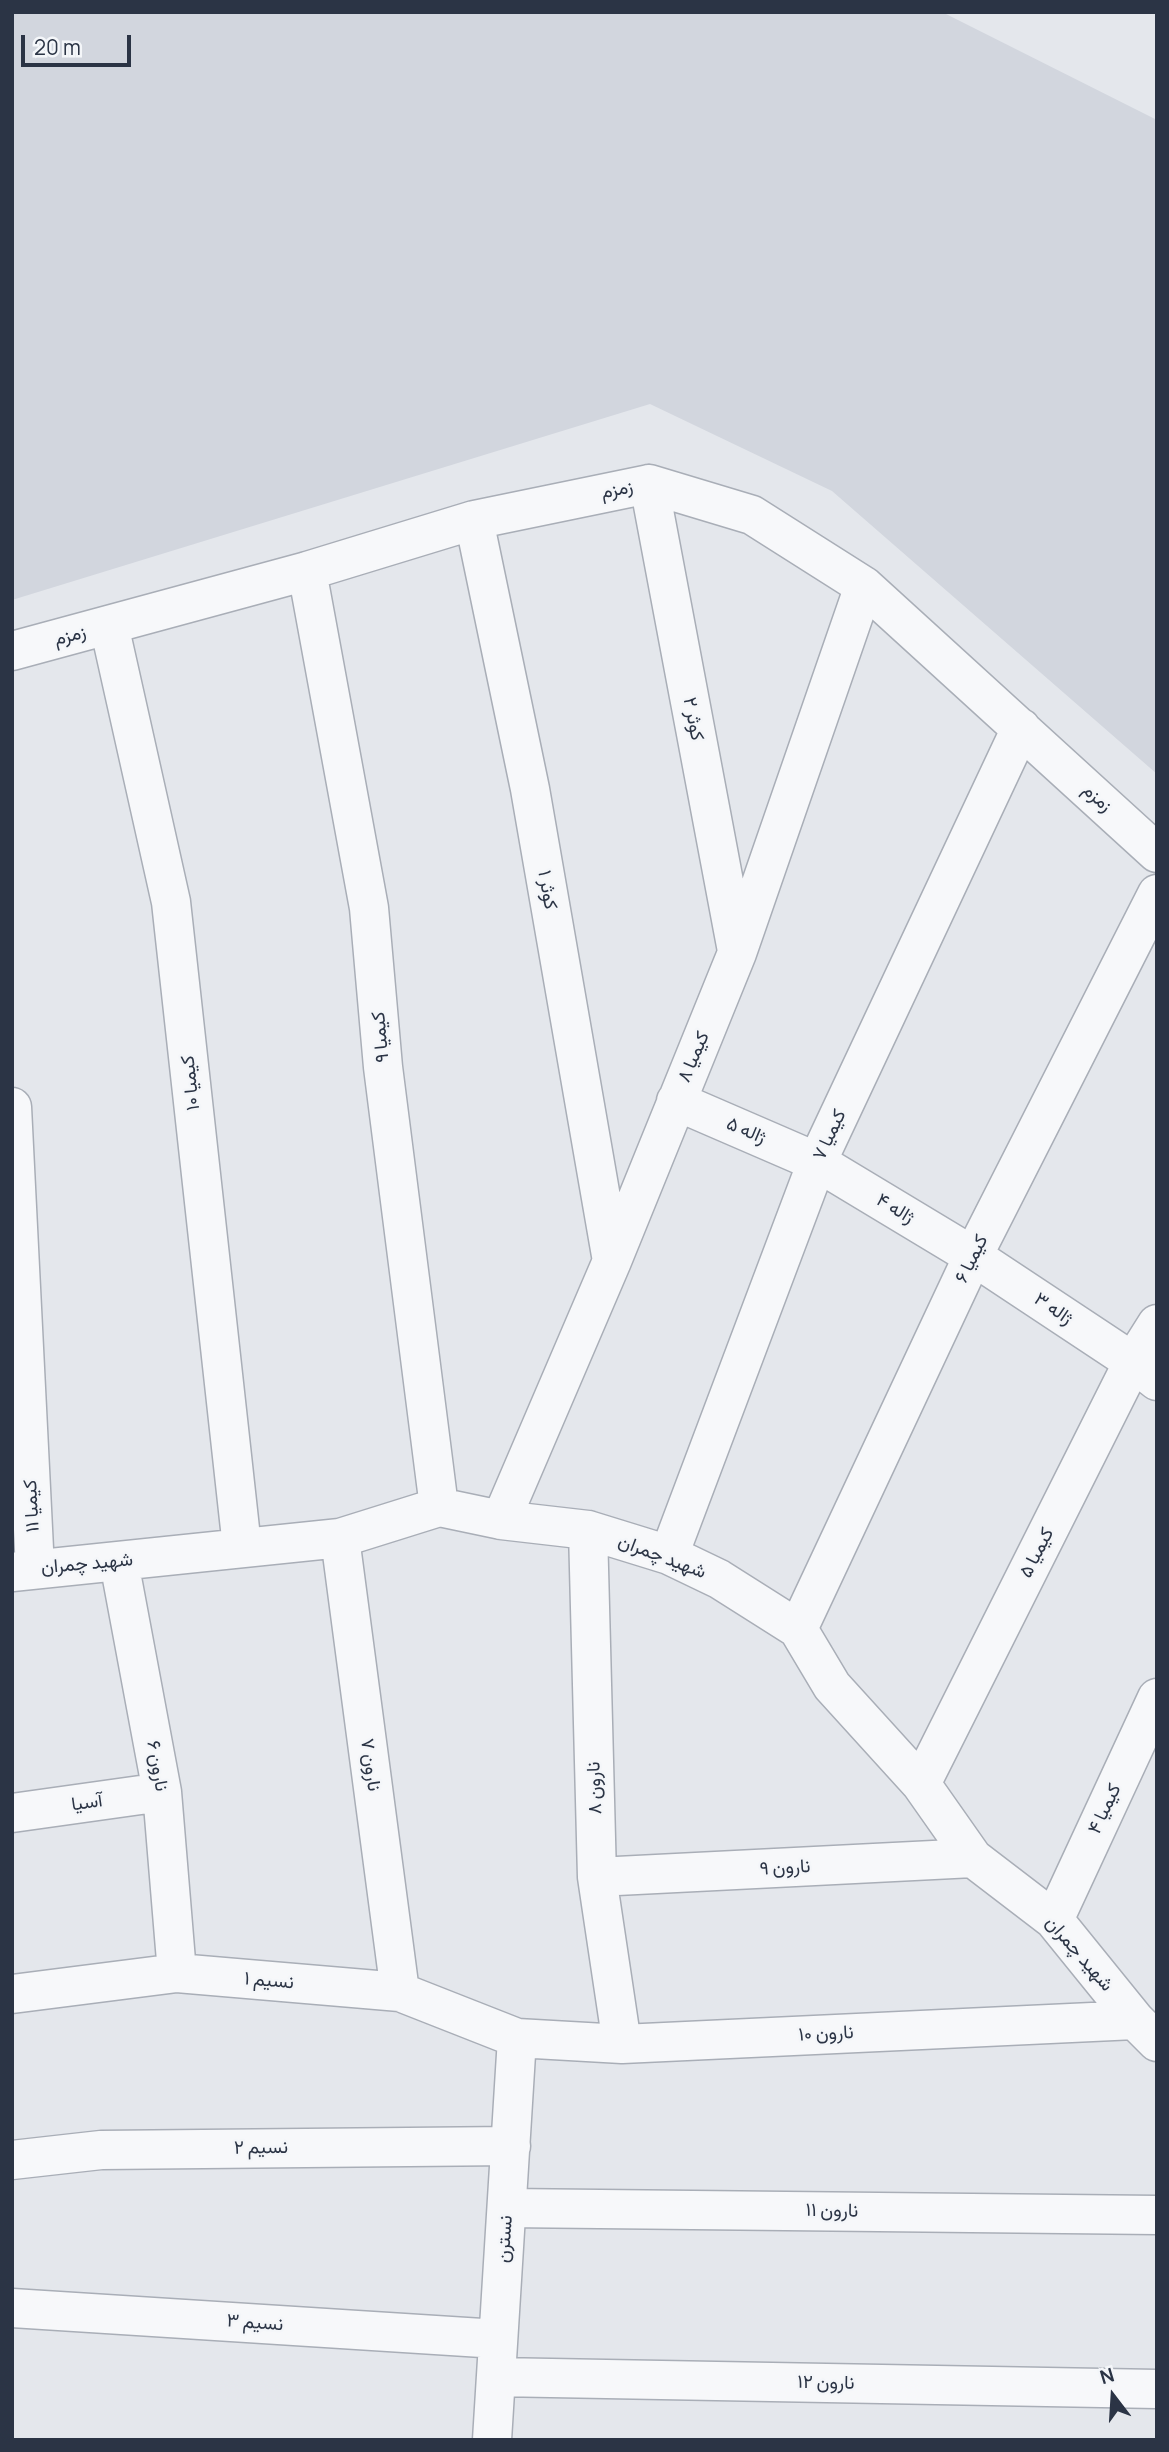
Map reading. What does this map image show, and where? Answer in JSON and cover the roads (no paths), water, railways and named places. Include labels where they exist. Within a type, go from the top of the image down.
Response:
[{"type":"street","name":"زمزم","points":[[12,651],[307,571],[474,520],[649,484],[752,515],[864,586],[1157,853]]},
{"type":"street","name":"کوثر ۲","points":[[649,484],[737,954]]},
{"type":"street","name":"کوثر ۱","points":[[474,520],[530,789],[612,1261]]},
{"type":"street","name":"کیمیا ۹","points":[[307,571],[369,908],[383,1067],[439,1507]]},
{"type":"street","name":"کیمیا ۸","points":[[500,1520],[612,1261],[737,954],[864,586]]},
{"type":"street","name":"کیمیا ۱۰","points":[[109,625],[172,902],[242,1547]]},
{"type":"street","name":"کیمیا ۷","points":[[669,1555],[817,1162],[1021,728]]},
{"type":"street","name":"کیمیا ۶","points":[[798,1629],[973,1256],[1157,894]]},
{"type":"street","name":"ژاله ۵","points":[[676,1101],[817,1162]]},
{"type":"street","name":"کیمیا ۱۱","points":[[12,1107],[23,1571]]},
{"type":"street","name":"ژاله ۴","points":[[817,1162],[973,1256]]},
{"type":"street","name":"ژاله ۳","points":[[973,1256],[1145,1371]]},
{"type":"street","name":"کیمیا ۵","points":[[921,1783],[1145,1371],[1157,1324]]},
{"type":"street","name":"شهید چمران","points":[[23,1571],[340,1538],[439,1507],[500,1520],[587,1530],[669,1555],[719,1579],[798,1629],[832,1686],[921,1783],[973,1858],[1054,1920],[1146,2031]]},
{"type":"street","name":"نارون ۸","points":[[587,1530],[597,1877],[622,2044]]},
{"type":"street","name":"نارون ۷","points":[[340,1538],[400,1992]]},
{"type":"street","name":"نارون ۶","points":[[118,1562],[162,1792],[177,1973]]},
{"type":"street","name":"کیمیا ۴","points":[[1054,1920],[1157,1698]]},
{"type":"street","name":"آسیا","points":[[12,1813],[162,1792]]},
{"type":"street","name":"نارون ۹","points":[[597,1877],[973,1858]]},
{"type":"street","name":"نسیم ۱","points":[[12,1994],[177,1973],[400,1992],[517,2038]]},
{"type":"street","name":"نارون ۱۰","points":[[517,2038],[622,2044],[1146,2031]]},
{"type":"street","name":"نسترن","points":[[492,2440],[517,2038]]},
{"type":"street","name":"نسیم ۲","points":[[12,2160],[101,2150],[511,2146]]},
{"type":"street","name":"نارون ۱۱","points":[[507,2207],[1157,2215]]},
{"type":"street","name":"نسیم ۳","points":[[12,2308],[498,2339]]},
{"type":"street","name":"نارون ۱۲","points":[[496,2377],[1157,2389]]}]
